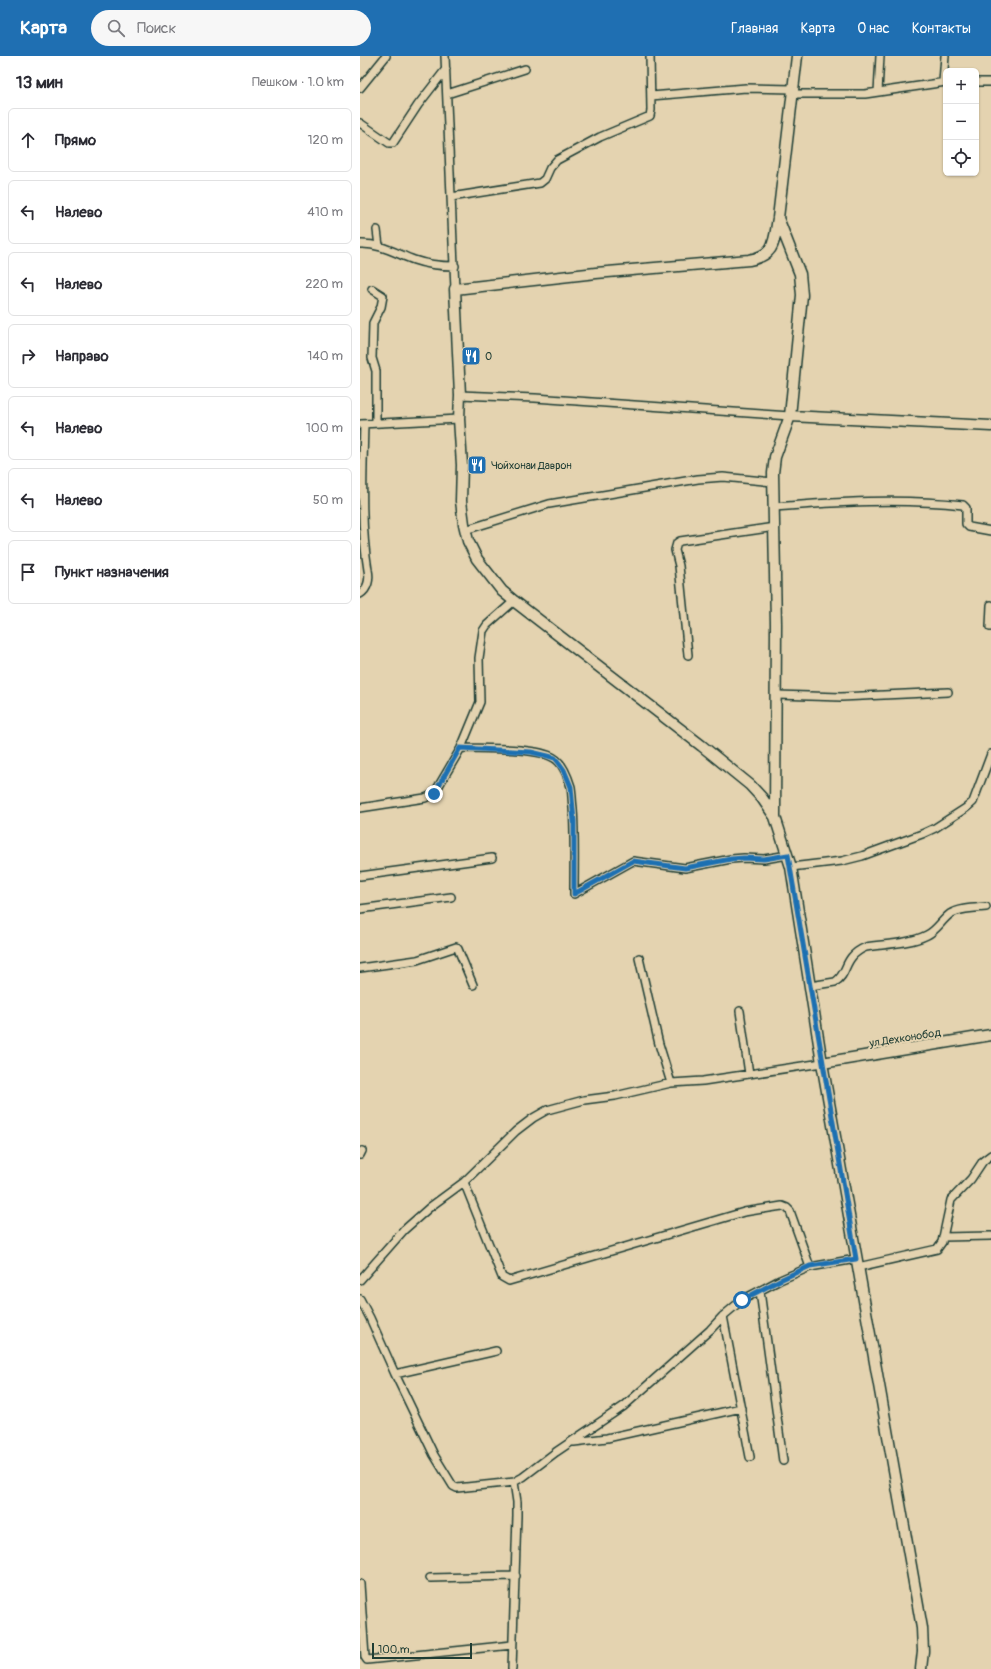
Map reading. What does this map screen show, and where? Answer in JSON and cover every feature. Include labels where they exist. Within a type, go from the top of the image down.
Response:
[{"type":"main road","points":[[797,56],[778,218],[773,244],[768,253],[761,258],[596,273],[455,289],[460,395],[459,420],[462,465],[461,501],[465,530],[477,559],[502,591],[750,785],[762,798],[775,817],[791,867],[822,1063],[922,1628],[923,1651],[921,1669]]},
{"type":"main road","points":[[775,817],[777,695],[773,482],[775,457],[790,416],[802,295],[800,274],[778,218]]},
{"type":"main road","points":[[790,416],[991,426]]},
{"type":"main road","name":"ул.Дехконобод","points":[[822,1063],[991,1035]]},
{"type":"street","points":[[360,88],[386,56]]},
{"type":"street","points":[[445,56],[455,289]]},
{"type":"street","points":[[451,197],[543,182],[550,168],[557,160],[600,137],[650,116],[652,96],[650,56]]},
{"type":"street","points":[[878,92],[880,56]]},
{"type":"street","points":[[945,56],[945,68]]},
{"type":"street","points":[[360,123],[389,143],[393,144],[418,105],[446,69]]},
{"type":"street","points":[[447,94],[525,69]]},
{"type":"street","points":[[652,96],[746,88],[827,95],[878,92],[943,82]]},
{"type":"street","points":[[979,82],[991,82]]},
{"type":"street","points":[[377,230],[378,246]]},
{"type":"street","points":[[360,244],[378,246],[425,263],[439,266],[455,266]]},
{"type":"street","points":[[372,289],[383,296],[381,307],[374,323],[372,358],[376,371],[376,423]]},
{"type":"street","points":[[460,395],[535,398],[790,416]]},
{"type":"street","points":[[360,594],[363,592],[369,581],[362,521],[362,424],[459,420]]},
{"type":"street","points":[[465,530],[540,506],[690,480],[723,477],[773,482]]},
{"type":"street","points":[[774,507],[830,503],[941,502],[963,505],[966,508],[966,524],[969,527],[991,531]]},
{"type":"street","points":[[688,654],[679,566],[675,550],[677,543],[680,541],[775,527]]},
{"type":"street","points":[[360,808],[429,797],[434,794],[460,748],[480,702],[478,658],[483,631],[514,601]]},
{"type":"street","points":[[990,627],[991,605]]},
{"type":"street","points":[[777,695],[841,697],[948,692]]},
{"type":"street","points":[[460,748],[531,752],[555,758],[559,763],[564,770],[571,787],[574,821],[574,894],[633,861],[685,868],[731,859],[764,859],[788,855]]},
{"type":"street","points":[[791,867],[842,861],[862,856],[935,828],[973,802],[991,754]]},
{"type":"street","points":[[360,876],[492,858]]},
{"type":"street","points":[[360,910],[451,897]]},
{"type":"street","points":[[810,986],[839,980],[849,958],[859,949],[909,941],[926,936],[935,931],[952,913],[986,907]]},
{"type":"street","points":[[360,968],[417,960],[456,947],[473,985]]},
{"type":"street","points":[[639,958],[658,1044],[671,1084]]},
{"type":"street","points":[[740,1011],[749,1074]]},
{"type":"street","points":[[360,1280],[404,1230],[430,1207],[464,1182],[516,1131],[533,1118],[547,1110],[584,1100],[622,1095],[671,1084],[703,1081],[822,1063]]},
{"type":"street","points":[[360,1299],[434,1455],[453,1486],[457,1488],[514,1482],[624,1406],[742,1300],[810,1266],[857,1263],[937,1249],[942,1242],[951,1200],[971,1179],[983,1161],[991,1155]]},
{"type":"street","points":[[464,1182],[502,1277],[509,1281],[744,1212],[782,1206],[790,1211],[810,1266]]},
{"type":"street","points":[[943,1237],[991,1236]]},
{"type":"street","points":[[760,1291],[783,1461]]},
{"type":"street","points":[[723,1316],[750,1457]]},
{"type":"street","points":[[395,1374],[496,1350]]},
{"type":"street","points":[[571,1442],[607,1438],[741,1408]]},
{"type":"street","points":[[512,1669],[516,1576],[517,1502],[514,1482]]},
{"type":"street","points":[[430,1578],[516,1576]]},
{"type":"street","points":[[360,1584],[365,1657],[368,1660],[512,1645]]},
{"type":"place","name":"O","points":[[471,356]]},
{"type":"place","name":"Чойхонаи Даврон","points":[[477,465]]},
{"type":"route","points":[[434,794],[460,748],[531,752],[555,758],[564,770],[571,787],[574,821],[574,894],[633,861],[685,868],[731,859],[764,859],[788,855],[856,1259],[810,1266],[742,1300]]}]
